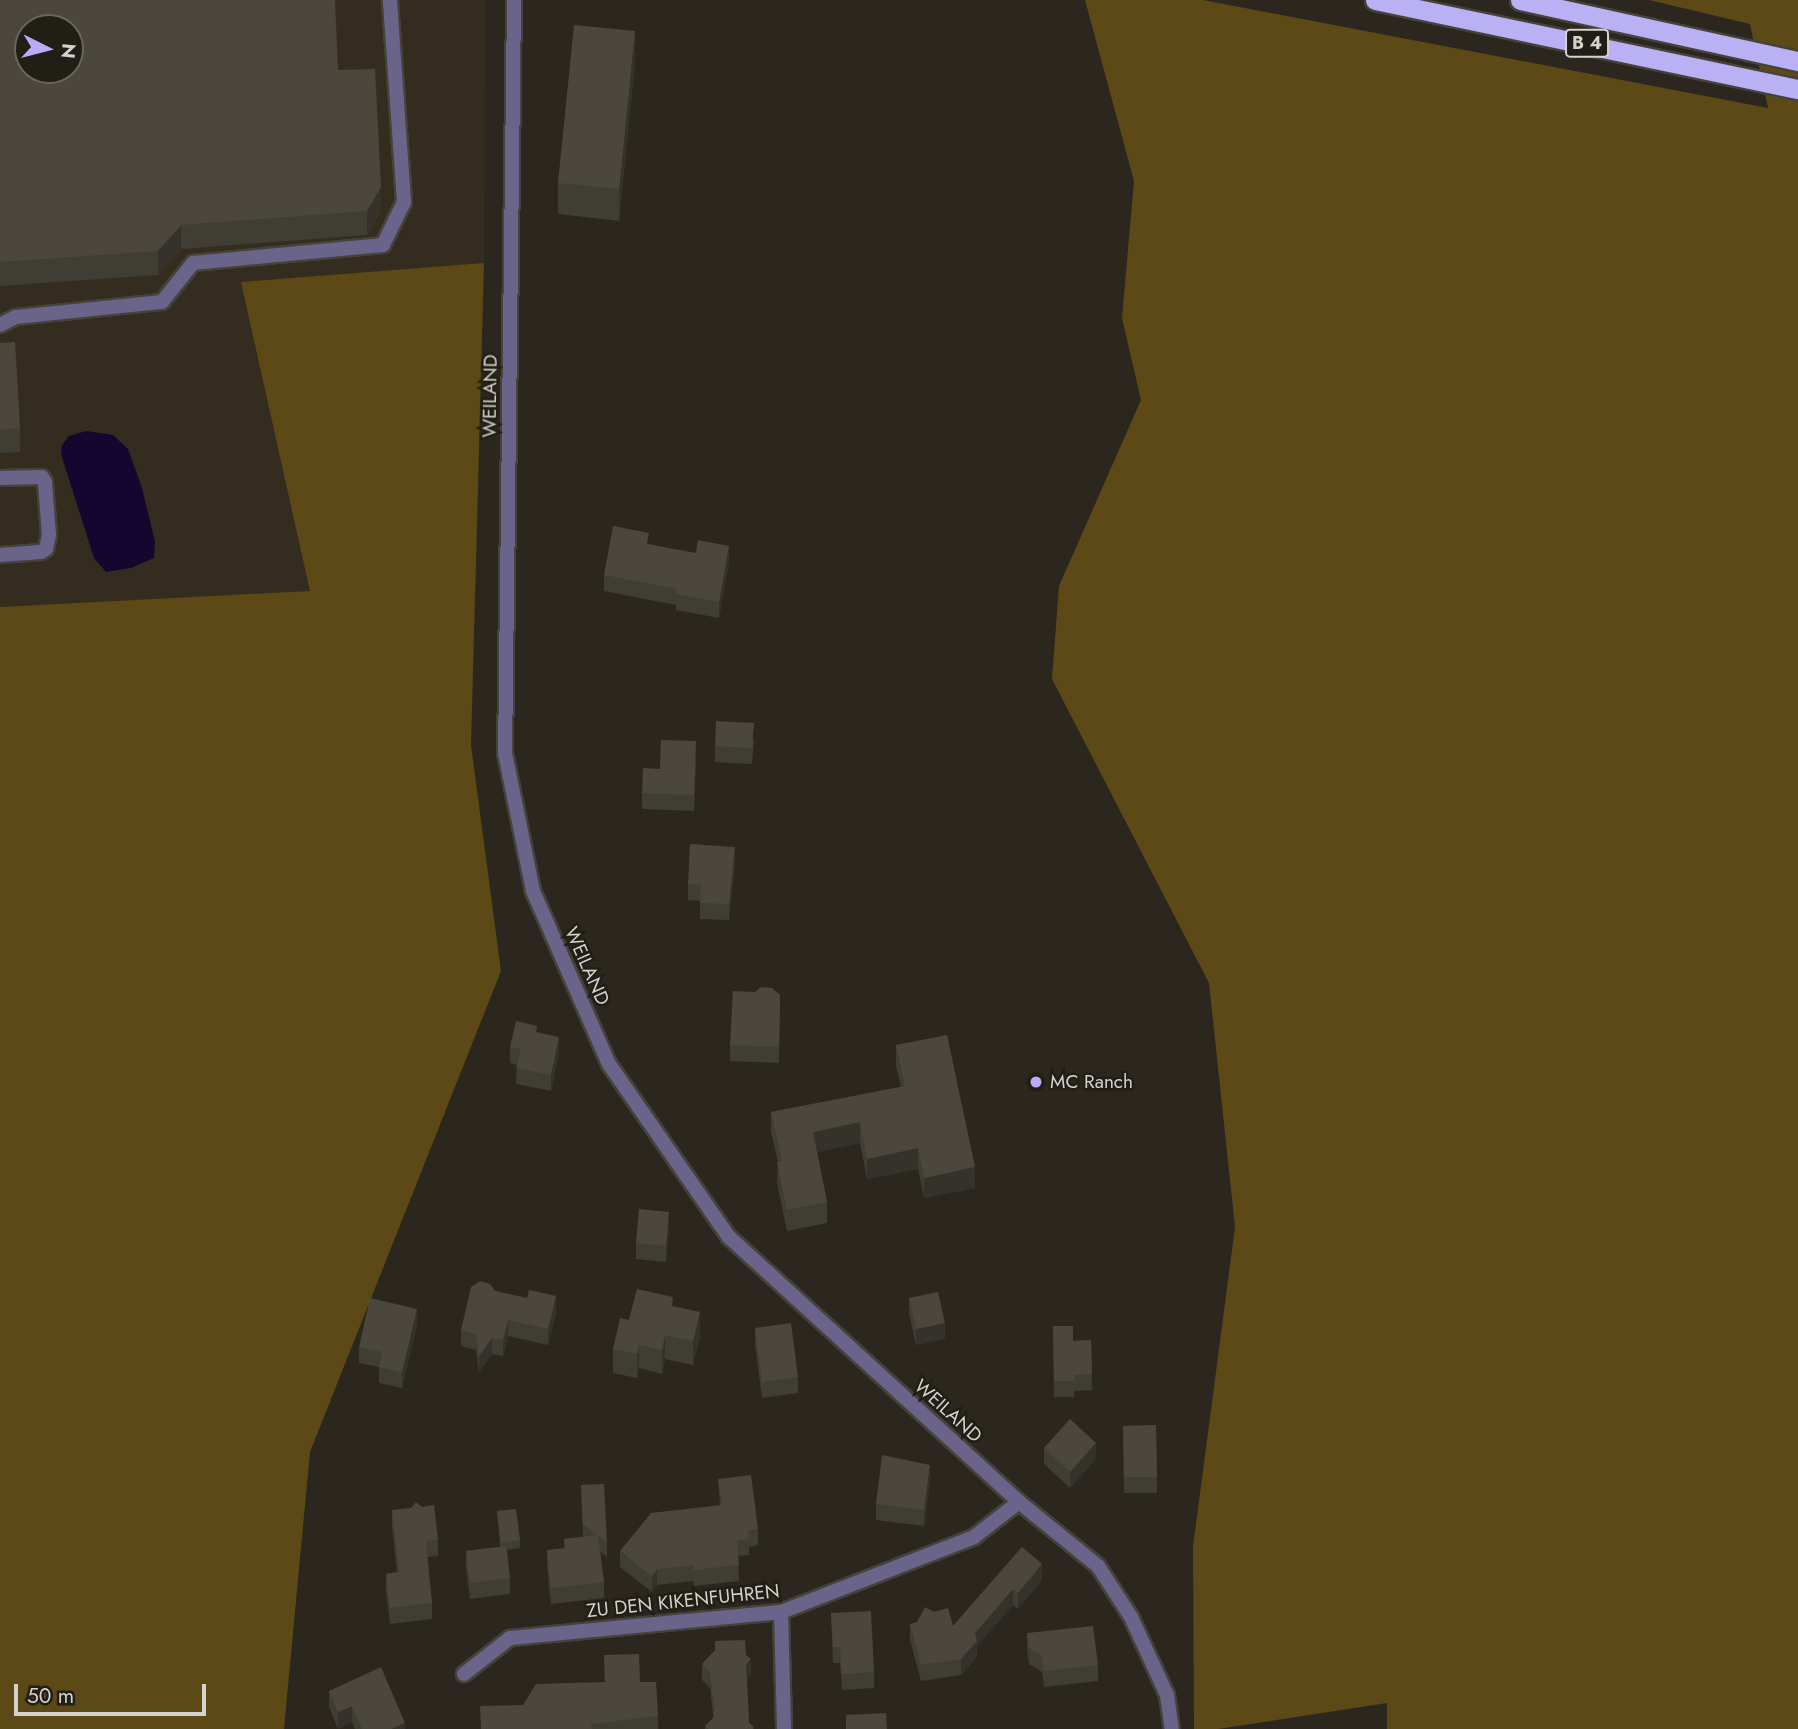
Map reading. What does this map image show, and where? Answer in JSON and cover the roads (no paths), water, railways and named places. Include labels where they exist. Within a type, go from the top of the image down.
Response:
[{"type":"highway","name":"B 4","points":[[1375,0],[1798,89]]},
{"type":"highway","name":"B 4","points":[[1520,0],[1798,61]]},
{"type":"street","points":[[0,325],[16,317],[162,302],[193,263],[383,245],[404,202],[390,0]]},
{"type":"street","name":"WEILAND","points":[[514,0],[505,754],[533,891],[609,1064],[729,1237],[1019,1502],[1098,1566],[1131,1616],[1167,1695],[1172,1729]]},
{"type":"street","points":[[0,478],[42,477],[46,482],[49,535],[46,549],[41,552],[0,555]]},
{"type":"street","name":"ZU DEN KIKENFUHREN","points":[[464,1674],[510,1638],[781,1612],[974,1537],[1019,1502]]},
{"type":"street","points":[[781,1612],[784,1729]]},
{"type":"place","name":"MC Ranch","points":[[1036,1082]]}]
